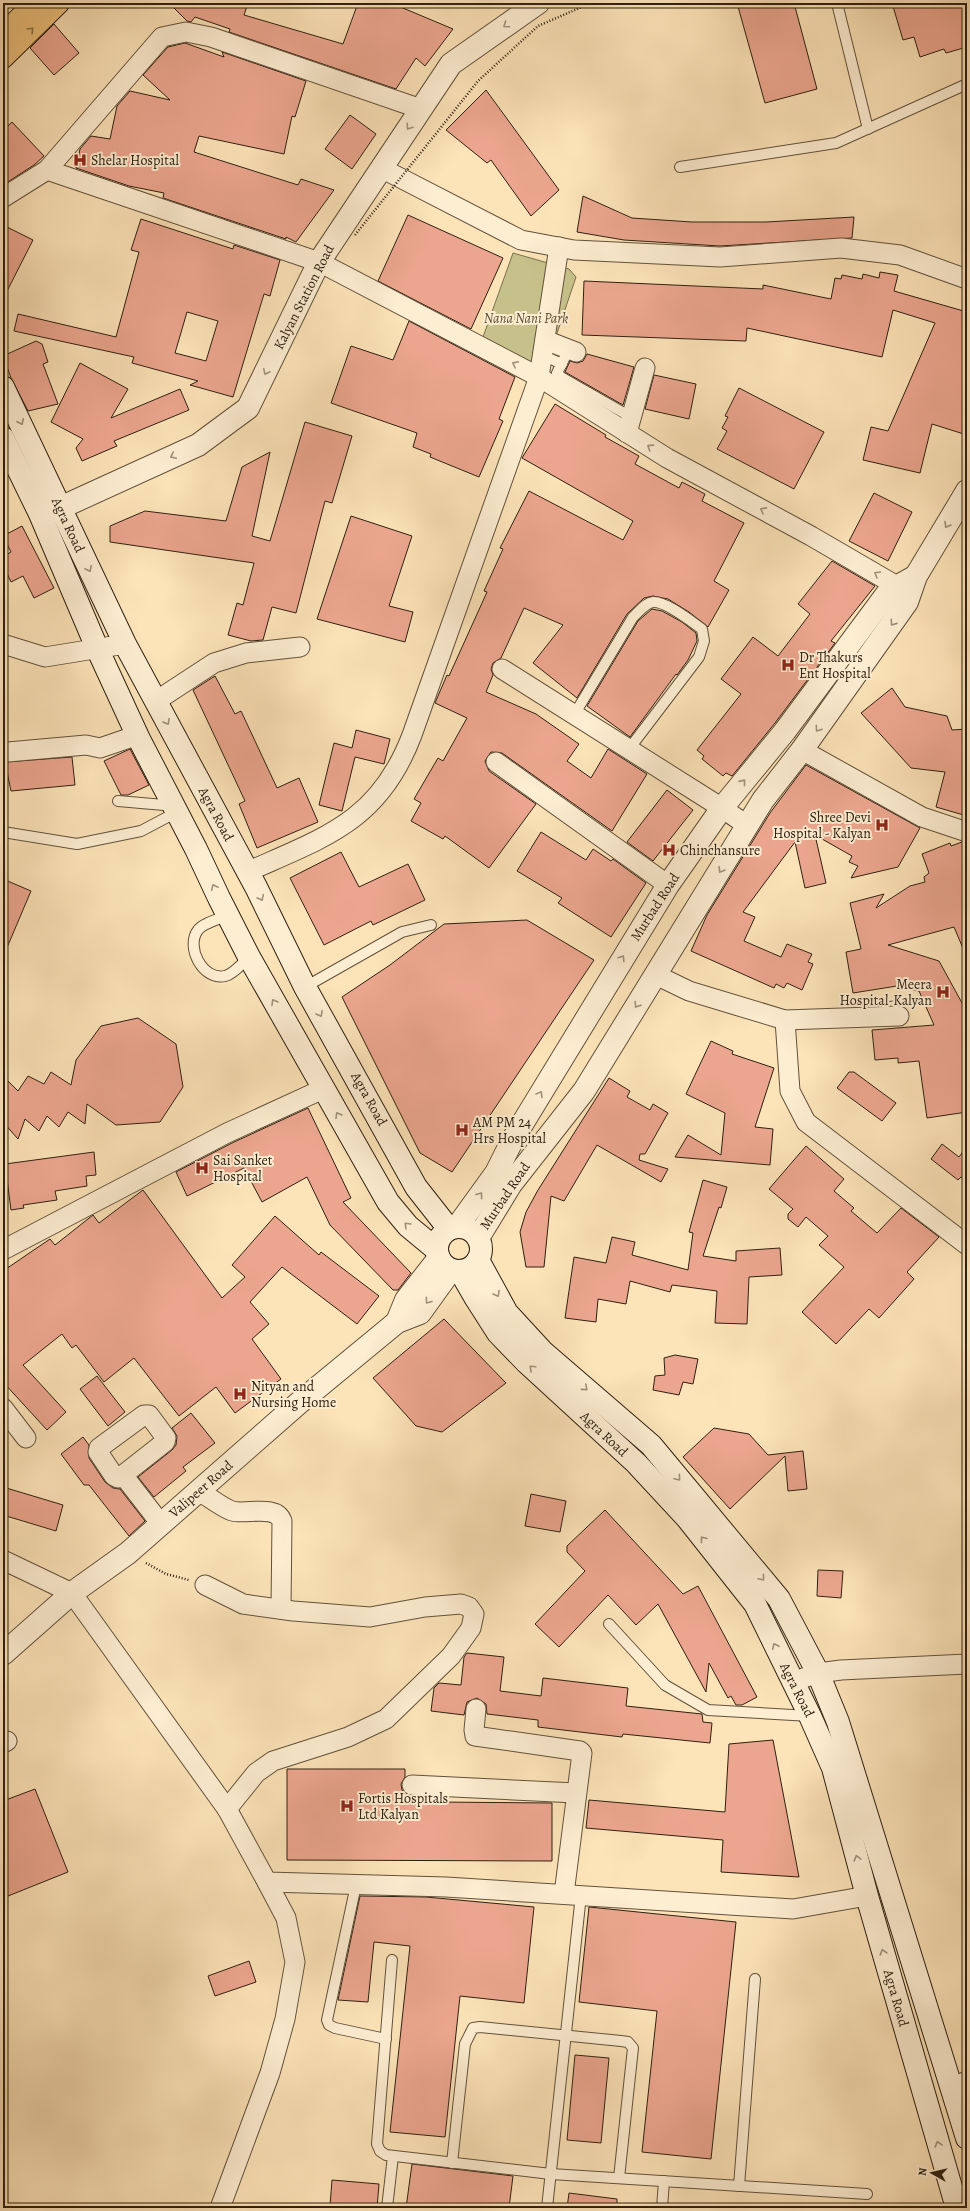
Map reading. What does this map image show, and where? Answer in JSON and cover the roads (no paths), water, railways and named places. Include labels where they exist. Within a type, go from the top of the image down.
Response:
[{"type":"main road","points":[[3,35],[36,3]]},
{"type":"main road","points":[[3,57],[58,3]]},
{"type":"main road","name":"Kalyan Station Road","points":[[50,511],[198,444],[248,408],[319,262],[450,64],[538,3]]},
{"type":"main road","name":"Agra Road","points":[[3,387],[34,451],[50,511],[97,648],[138,735],[249,957],[388,1202],[408,1226],[453,1262],[507,1313],[542,1351],[650,1445],[779,1598],[818,1673],[838,1722],[959,2079],[967,2138]]},
{"type":"main road","name":"Agra Road","points":[[3,438],[13,459],[50,511],[126,644],[247,872],[304,987],[416,1187],[453,1228],[465,1228],[478,1238],[480,1245],[453,1262]]},
{"type":"main road","points":[[13,459],[34,451]]},
{"type":"main road","name":"Murbad Road","points":[[478,1238],[511,1184],[584,1091],[763,800],[802,750],[907,602],[908,585],[967,491]]},
{"type":"main road","name":"Murbad Road","points":[[453,1228],[496,1173],[513,1139],[668,885],[722,808],[785,731],[889,592],[908,585]]},
{"type":"main road","points":[[453,1228],[438,1241],[453,1262]]},
{"type":"main road","name":"Agra Road","points":[[453,1262],[474,1298],[498,1333],[527,1363],[636,1463],[687,1518],[755,1604],[810,1716],[833,1768],[867,1896],[957,2208]]},
{"type":"main road","name":"Valipeer Road","points":[[3,1654],[72,1593],[128,1553],[300,1402],[397,1322],[406,1300],[453,1262]]},
{"type":"street","points":[[4,197],[47,170],[162,37],[186,32],[211,37],[421,109]]},
{"type":"street","points":[[381,168],[521,240],[574,250],[720,256],[841,248],[900,255],[967,279]]},
{"type":"street","points":[[47,170],[319,262],[539,377],[596,405],[629,425],[667,458],[811,536],[908,585]]},
{"type":"street","points":[[247,872],[330,835],[346,825],[375,800],[397,770],[412,735],[539,377],[559,247]]},
{"type":"street","points":[[544,347],[568,357]]},
{"type":"street","points":[[629,425],[645,368]]},
{"type":"street","points":[[3,644],[45,657],[126,644]]},
{"type":"street","points":[[156,701],[214,663],[246,653],[300,647]]},
{"type":"street","points":[[502,670],[629,749],[748,826]]},
{"type":"street","points":[[8,752],[86,745],[100,748],[138,735]]},
{"type":"street","points":[[802,750],[922,817],[967,832]]},
{"type":"street","points":[[496,762],[668,885]]},
{"type":"street","points":[[656,975],[696,993],[785,1020],[899,1016]]},
{"type":"street","points":[[785,1020],[790,1091],[806,1122],[967,1245]]},
{"type":"street","points":[[3,1250],[227,1133],[323,1089]]},
{"type":"street","points":[[3,1408],[26,1438]]},
{"type":"street","points":[[123,1475],[161,1524]]},
{"type":"street","points":[[199,1491],[232,1511],[261,1512],[275,1514],[280,1517],[282,1521],[281,1610]]},
{"type":"street","points":[[3,1560],[72,1593],[227,1809],[286,1918],[295,1962],[285,2019],[270,2073],[220,2208]]},
{"type":"street","points":[[205,1585],[243,1604],[281,1610],[370,1617],[425,1607],[461,1604],[469,1607],[474,1614],[472,1628],[451,1656],[386,1719],[348,1737],[273,1761],[256,1773],[227,1809]]},
{"type":"street","points":[[792,1682],[818,1673],[841,1670],[967,1664]]},
{"type":"street","points":[[476,1709],[474,1730],[476,1736],[581,1752],[576,1793],[573,1895]]},
{"type":"street","points":[[412,1784],[576,1793]]},
{"type":"street","points":[[267,1882],[446,1887],[793,1909],[867,1896]]},
{"type":"lane","points":[[837,3],[868,129]]},
{"type":"lane","points":[[680,167],[836,143],[967,84]]},
{"type":"lane","points":[[568,357],[558,373],[596,405]]},
{"type":"lane","points":[[574,715],[633,617],[644,606],[653,602],[663,604],[685,617],[702,629],[704,641],[698,657],[629,749]]},
{"type":"lane","points":[[118,801],[175,807]]},
{"type":"lane","points":[[3,832],[77,844],[141,831],[175,807]]},
{"type":"lane","points":[[228,915],[198,929],[193,940],[196,958],[205,970],[214,976],[226,976],[249,957]]},
{"type":"lane","points":[[304,987],[402,932],[431,925]]},
{"type":"lane","points":[[609,1624],[665,1686],[708,1710],[810,1716]]},
{"type":"lane","points":[[356,1885],[327,2020],[329,2025],[335,2028],[386,2039]]},
{"type":"lane","points":[[547,2208],[565,2035],[573,1895]]},
{"type":"lane","points":[[392,1960],[377,2144],[380,2150],[393,2156],[551,2174],[867,2194]]},
{"type":"lane","points":[[739,2186],[755,1979]]},
{"type":"lane","points":[[452,2163],[465,2044],[473,2028],[480,2027],[628,2042],[633,2048],[619,2178]]},
{"type":"lane","points":[[387,2208],[393,2156]]},
{"type":"lane","points":[[662,2208],[664,2181]]},
{"type":"place","name":"Shelar Hospital","points":[[80,160]]},
{"type":"place","name":"Dr Thakurs Ent Hospital","points":[[788,665]]},
{"type":"place","name":"Shree Devi Hospital - Kalyan","points":[[882,825]]},
{"type":"place","name":"Chinchansure","points":[[669,850]]},
{"type":"place","name":"Meera Hospital-Kalyan","points":[[943,992]]},
{"type":"place","name":"AM PM 24 Hrs Hospital","points":[[462,1130]]},
{"type":"place","name":"Sai Sanket Hospital","points":[[202,1168]]},
{"type":"place","name":"Nityan and Nursing Home","points":[[240,1394]]},
{"type":"place","name":"Fortis Hospitals Ltd Kalyan","points":[[347,1806]]},
{"type":"park label","name":"Nana Nani Park","points":[[526,318]]}]
